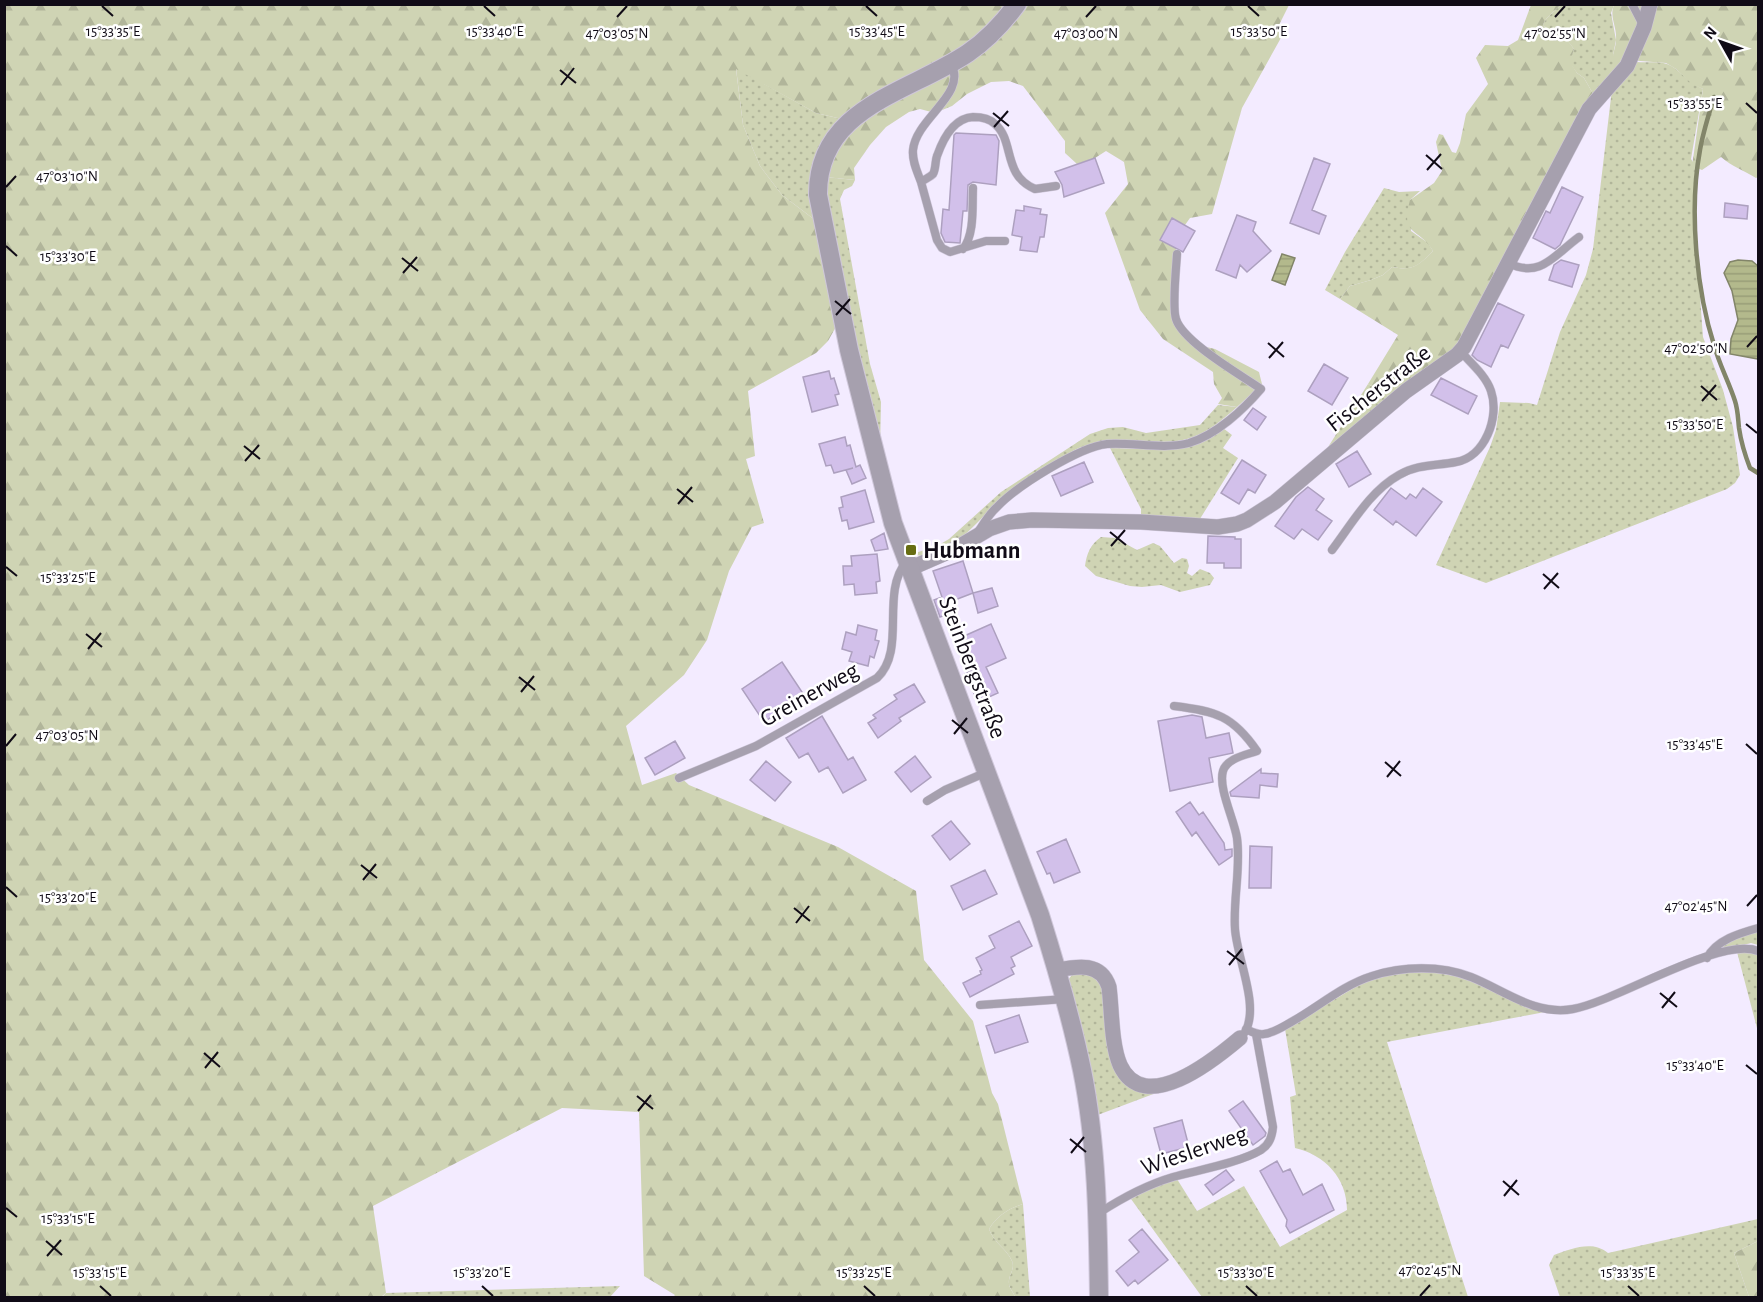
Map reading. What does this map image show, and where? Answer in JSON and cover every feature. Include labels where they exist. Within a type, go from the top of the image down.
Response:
[{"type":"street","name":"Steinbergstraße","points":[[1017,4],[989,36],[951,63],[882,98],[856,116],[840,132],[828,148],[819,176],[819,205],[849,350],[893,523],[1040,915],[1058,970],[1083,1079],[1094,1160],[1099,1298]]},
{"type":"street","name":"Fischerstraße","points":[[908,565],[949,552],[998,525],[1020,521],[1141,522],[1218,527],[1247,520],[1275,502],[1406,391],[1461,352],[1589,109],[1627,66],[1644,27],[1650,4]]},
{"type":"street","points":[[1058,970],[1076,966],[1089,967],[1097,970],[1106,978],[1120,1063],[1128,1076],[1141,1085],[1148,1087],[1171,1083],[1209,1062],[1243,1034]]},
{"type":"lane","points":[[1632,4],[1644,27]]},
{"type":"lane","points":[[951,63],[955,73],[952,88],[925,121],[913,146],[915,167],[939,244],[946,251],[962,250],[986,241],[1005,242]]},
{"type":"lane","points":[[921,182],[931,176],[934,171],[937,157],[954,126],[967,117],[980,117],[997,125],[1016,175],[1021,181],[1035,189],[1056,186]]},
{"type":"lane","points":[[962,250],[966,246],[971,229],[973,188]]},
{"type":"lane","points":[[1508,263],[1523,270],[1533,269],[1547,263],[1579,237]]},
{"type":"lane","name":"Fischerstraße","points":[[974,538],[999,505],[1072,455],[1106,444],[1176,445],[1200,439],[1219,427],[1262,389],[1198,345],[1179,326],[1174,301],[1177,254]]},
{"type":"lane","points":[[1332,550],[1372,498],[1397,476],[1412,468],[1457,462],[1468,458],[1484,442],[1493,418],[1494,404],[1491,390],[1485,379],[1461,352]]},
{"type":"lane","name":"Greinerweg","points":[[679,778],[756,746],[877,678],[884,669],[890,654],[898,574],[908,565]]},
{"type":"lane","points":[[1174,706],[1194,708],[1228,720],[1241,730],[1257,751],[1227,764],[1222,775],[1238,840],[1235,926],[1250,1006],[1249,1022],[1243,1034],[1263,1035],[1281,1028],[1360,981],[1385,972],[1430,968],[1455,972],[1535,1006],[1565,1010],[1593,1003],[1662,973],[1707,958],[1744,948],[1758,951]]},
{"type":"lane","points":[[927,801],[945,790],[987,772]]},
{"type":"lane","points":[[1707,958],[1715,946],[1758,928]]},
{"type":"lane","points":[[980,1005],[1065,999]]},
{"type":"lane","name":"Wieslerweg","points":[[1097,1214],[1124,1197],[1154,1183],[1249,1155],[1266,1146],[1272,1137],[1273,1126],[1256,1034]]},
{"type":"green space","points":[[5,5],[1008,5],[963,48],[842,119],[816,113],[736,69],[743,125],[760,166],[782,195],[815,220],[837,325],[828,341],[816,353],[748,391],[755,456],[746,459],[764,523],[752,527],[729,571],[707,640],[684,675],[626,726],[642,785],[676,773],[689,785],[838,847],[916,891],[924,960],[973,1021],[992,1093],[998,1104],[1023,1204],[1004,1213],[989,1229],[1012,1261],[1013,1268],[1009,1283],[1015,1297],[673,1297],[675,1295],[644,1276],[639,1112],[562,1108],[373,1206],[386,1293],[381,1297],[5,1298]]},
{"type":"green space","points":[[1025,5],[1289,5],[1277,29],[1282,36],[1242,108],[1212,214],[1190,218],[1176,248],[1175,314],[1198,345],[1215,349],[1259,372],[1262,384],[1237,407],[1218,404],[1222,398],[1214,384],[1213,372],[1163,339],[1140,310],[1105,213],[1128,184],[1124,162],[1106,151],[1095,158],[1077,164],[1065,153],[1065,141],[1023,86],[1009,81],[991,82],[967,94],[952,106],[935,113],[920,109],[909,112],[886,127],[870,145],[854,168],[855,180],[825,177],[830,159],[852,129]]},
{"type":"green space","points":[[1531,5],[1560,5],[1543,25],[1549,30],[1559,29],[1574,49],[1570,62],[1577,73],[1584,78],[1595,97],[1461,345],[1392,398],[1368,384],[1398,335],[1340,299],[1350,286],[1383,275],[1392,267],[1415,266],[1433,251],[1409,226],[1407,220],[1410,200],[1434,183],[1442,171],[1436,142],[1439,134],[1443,135],[1452,152],[1456,153],[1466,114],[1488,84],[1476,58],[1485,45],[1508,46],[1518,40]]},
{"type":"green space","points":[[1560,5],[1614,5],[1611,13],[1616,40],[1613,55],[1622,60],[1595,97],[1584,78],[1569,62],[1574,49],[1559,30],[1549,30],[1543,25]]},
{"type":"green space","points":[[1614,5],[1758,5],[1758,177],[1756,178],[1721,157],[1702,170],[1692,166],[1703,89],[1692,84],[1666,63],[1615,59],[1613,55],[1616,40],[1612,14]]},
{"type":"green space","points":[[1637,62],[1667,64],[1703,89],[1691,159],[1697,168],[1695,229],[1703,337],[1723,390],[1733,427],[1740,475],[1727,489],[1486,583],[1436,565],[1490,447],[1496,430],[1500,402],[1537,405],[1560,332],[1586,275],[1593,249],[1612,89]]},
{"type":"green space","points":[[736,68],[816,113],[842,119],[815,220],[782,195],[760,166],[743,125]]},
{"type":"green space","points":[[825,177],[855,180],[852,186],[844,190],[840,199],[870,364],[881,402],[880,451],[825,204]]},
{"type":"green space","points":[[1384,188],[1399,192],[1420,191],[1410,200],[1411,231],[1428,243],[1433,251],[1411,268],[1392,267],[1383,275],[1350,286],[1340,299],[1325,290]]},
{"type":"green space","points":[[1368,384],[1392,398],[1323,455]]},
{"type":"green space","points":[[1218,405],[1237,407],[1220,422],[1194,437],[1172,442],[1111,441],[1081,447],[1012,490],[951,546],[938,553],[925,556],[912,554],[937,546],[949,539],[1001,492],[1090,434],[1108,428],[1123,427],[1146,433],[1200,425]]},
{"type":"green space","points":[[1223,428],[1232,435],[1223,448],[1238,458],[1198,522],[1141,518],[1141,509],[1110,448],[1160,449]]},
{"type":"green space","points":[[1101,537],[1115,538],[1137,550],[1153,543],[1160,546],[1174,563],[1182,558],[1187,559],[1189,566],[1187,573],[1192,576],[1200,569],[1210,573],[1214,578],[1210,585],[1180,592],[1161,585],[1130,586],[1096,576],[1085,566],[1090,550]]},
{"type":"green space","points":[[1758,931],[1758,945],[1751,943],[1715,952],[1729,941]]},
{"type":"green space","points":[[1737,952],[1754,952],[1758,956],[1758,1032]]},
{"type":"green space","points":[[1075,971],[1100,978],[1115,1065],[1164,1090],[1095,1116],[1068,980]]},
{"type":"green space","points":[[1430,971],[1468,979],[1545,1012],[1387,1042],[1468,1297],[1202,1297],[1131,1199],[1155,1186],[1177,1179],[1197,1211],[1244,1186],[1280,1247],[1347,1210],[1343,1188],[1332,1170],[1316,1156],[1295,1148],[1290,1097],[1296,1095],[1285,1029],[1362,983],[1395,974]]},
{"type":"green space","points":[[1023,1204],[1030,1297],[1015,1297],[1009,1283],[1013,1268],[1012,1261],[989,1229],[1004,1213]]},
{"type":"green space","points":[[1758,1219],[1758,1241],[1734,1253],[1749,1297],[1560,1297],[1549,1265],[1554,1255],[1574,1248],[1595,1247],[1608,1253]]},
{"type":"green space","points":[[1758,1241],[1758,1297],[1749,1297],[1734,1253]]},
{"type":"green space","points":[[620,1286],[610,1297],[381,1298],[386,1293]]},
{"type":"shaded area","points":[[1282,254],[1295,258],[1285,285],[1272,280]]},
{"type":"shaded area","points":[[1752,261],[1758,266],[1758,359],[1730,354],[1731,339],[1738,320],[1732,291],[1724,273],[1730,262]]},
{"type":"building","points":[[956,133],[996,135],[999,141],[996,185],[973,182],[968,185],[967,211],[963,211],[960,243],[945,242],[941,233],[943,209],[949,210],[954,135]]},
{"type":"building","points":[[1095,158],[1104,183],[1064,197],[1062,185],[1055,172]]},
{"type":"building","points":[[1314,158],[1330,164],[1312,210],[1326,216],[1319,234],[1290,223]]},
{"type":"building","points":[[1562,187],[1583,197],[1560,245],[1555,249],[1533,238],[1546,211],[1550,213]]},
{"type":"building","points":[[1725,203],[1748,206],[1747,219],[1724,217]]},
{"type":"building","points":[[1024,206],[1041,209],[1040,214],[1047,215],[1044,237],[1040,237],[1037,252],[1020,250],[1022,237],[1012,235],[1016,210],[1024,211]]},
{"type":"building","points":[[1237,215],[1256,222],[1253,231],[1271,251],[1247,272],[1240,265],[1236,278],[1216,270]]},
{"type":"building","points":[[1172,218],[1195,231],[1183,252],[1160,240]]},
{"type":"building","points":[[1561,260],[1579,265],[1572,287],[1549,280],[1554,265]]},
{"type":"building","points":[[1498,303],[1524,315],[1508,348],[1501,345],[1491,367],[1472,355]]},
{"type":"building","points":[[1324,364],[1348,378],[1332,405],[1308,391]]},
{"type":"building","points":[[829,371],[839,394],[835,395],[838,405],[812,412],[803,377]]},
{"type":"building","points":[[1441,378],[1477,396],[1468,414],[1431,395]]},
{"type":"building","points":[[1253,408],[1266,417],[1257,430],[1244,420]]},
{"type":"building","points":[[845,437],[847,446],[850,445],[856,467],[860,465],[866,478],[852,484],[846,470],[853,468],[834,473],[831,465],[826,466],[819,444]]},
{"type":"building","points":[[1357,451],[1371,474],[1349,487],[1336,464]]},
{"type":"building","points":[[1242,460],[1266,475],[1255,493],[1248,489],[1239,504],[1221,493]]},
{"type":"building","points":[[1084,462],[1093,482],[1061,496],[1052,476]]},
{"type":"building","points":[[1308,487],[1324,499],[1316,510],[1332,521],[1318,540],[1302,529],[1294,539],[1275,526],[1296,497]]},
{"type":"building","points":[[1391,488],[1406,499],[1410,494],[1416,498],[1423,488],[1442,502],[1416,536],[1396,521],[1393,525],[1374,510]]},
{"type":"building","points":[[865,490],[874,522],[849,529],[847,520],[842,521],[839,508],[843,507],[841,497]]},
{"type":"building","points":[[884,533],[888,549],[875,551],[871,540]]},
{"type":"building","points":[[1208,536],[1241,539],[1241,568],[1224,568],[1224,563],[1207,563]]},
{"type":"building","points":[[877,554],[880,581],[876,582],[877,593],[855,595],[854,584],[844,585],[843,566],[852,566],[851,556]]},
{"type":"building","points":[[963,561],[973,593],[947,603],[951,613],[940,617],[934,600],[942,597],[933,571]]},
{"type":"building","points":[[992,588],[998,606],[978,613],[973,593]]},
{"type":"building","points":[[991,624],[1006,658],[986,667],[998,693],[978,702],[965,674],[972,670],[966,658],[970,656],[962,637]]},
{"type":"building","points":[[858,625],[877,630],[875,640],[879,641],[874,658],[870,656],[868,666],[849,661],[852,652],[842,649],[846,632],[856,635]]},
{"type":"building","points":[[782,662],[804,695],[764,722],[742,689]]},
{"type":"building","points":[[914,684],[925,702],[899,718],[901,721],[878,738],[868,723],[876,718],[873,715],[897,699],[894,695]]},
{"type":"building","points":[[1192,715],[1202,717],[1206,738],[1229,733],[1233,753],[1209,758],[1213,782],[1170,791],[1158,721]]},
{"type":"building","points":[[822,716],[848,760],[853,757],[866,780],[843,793],[828,767],[819,772],[808,753],[799,758],[786,738]]},
{"type":"building","points":[[675,741],[685,758],[655,775],[645,758]]},
{"type":"building","points":[[915,756],[931,777],[911,792],[895,772]]},
{"type":"building","points":[[766,761],[791,782],[775,801],[750,780]]},
{"type":"building","points":[[1261,769],[1261,773],[1278,774],[1277,787],[1260,785],[1259,798],[1231,796],[1230,792]]},
{"type":"building","points":[[1190,802],[1199,815],[1203,812],[1224,843],[1225,850],[1232,849],[1232,856],[1219,865],[1196,832],[1192,836],[1176,812]]},
{"type":"building","points":[[951,821],[970,844],[950,860],[932,836]]},
{"type":"building","points":[[1066,839],[1080,872],[1054,883],[1050,873],[1047,874],[1037,852]]},
{"type":"building","points":[[1250,846],[1272,847],[1271,888],[1249,888]]},
{"type":"building","points":[[985,870],[997,894],[963,910],[951,886]]},
{"type":"building","points":[[1019,921],[1032,946],[1011,957],[1015,966],[1011,968],[1014,974],[970,997],[963,983],[981,974],[982,970],[976,958],[995,948],[989,936]]},
{"type":"building","points":[[1019,1015],[1028,1042],[995,1053],[986,1026]]},
{"type":"building","points":[[1243,1101],[1266,1133],[1253,1145],[1229,1111]]},
{"type":"building","points":[[1182,1120],[1189,1147],[1161,1154],[1154,1128]]},
{"type":"building","points":[[1277,1161],[1283,1172],[1290,1169],[1303,1195],[1322,1184],[1334,1210],[1290,1233],[1286,1226],[1287,1220],[1260,1171]]},
{"type":"building","points":[[1226,1170],[1234,1180],[1213,1195],[1205,1185]]},
{"type":"building","points":[[1142,1229],[1168,1260],[1138,1284],[1135,1280],[1128,1286],[1116,1271],[1139,1252],[1129,1240]]},
{"type":"waterway","points":[[1714,97],[1700,150],[1697,173],[1695,222],[1699,274],[1714,345],[1736,404],[1743,448],[1750,468],[1758,473]]},
{"type":"place","name":"Hubmann","points":[[911,550]]}]
